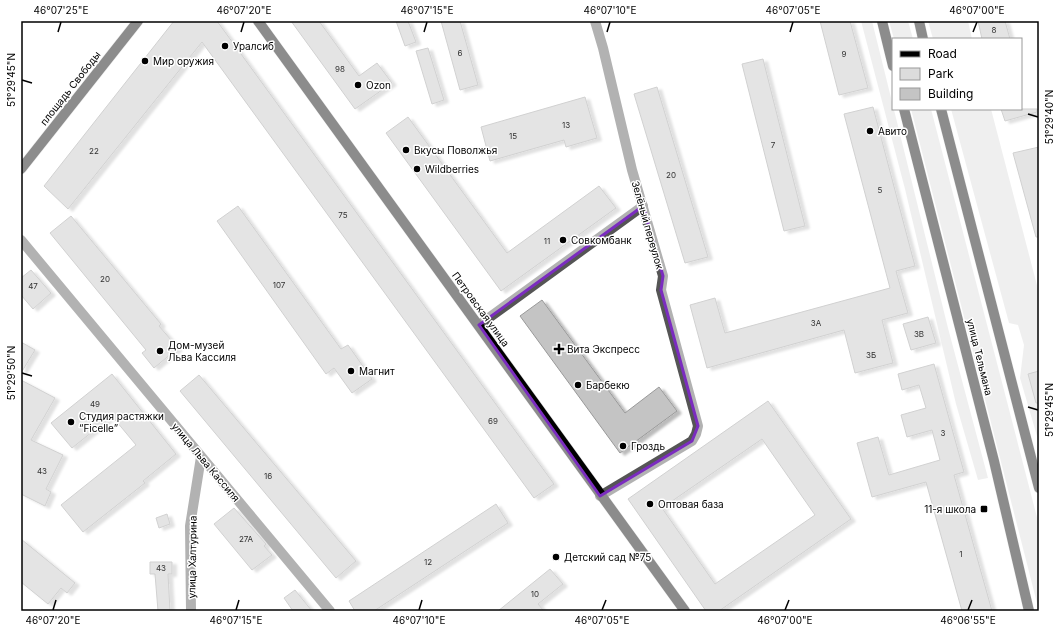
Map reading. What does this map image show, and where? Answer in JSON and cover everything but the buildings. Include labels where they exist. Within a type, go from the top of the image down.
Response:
[{"type":"main road","name":"площадь Свободы","points":[[21,170],[138,21]]},
{"type":"main road","name":"Петровская улица","points":[[258,21],[600,496],[685,611]]},
{"type":"main road","points":[[882,21],[892,62]]},
{"type":"main road","points":[[919,21],[923,38]]},
{"type":"main road","name":"улица Тельмана","points":[[904,110],[994,461],[1029,611]]},
{"type":"main road","points":[[941,110],[1039,488]]},
{"type":"street","name":"Зелёный переулок","points":[[595,21],[603,48],[623,134],[663,276],[661,290],[698,426],[692,441],[600,496]]},
{"type":"street","points":[[478,325],[643,206]]},
{"type":"street","name":"улица Льва Кассиля","points":[[21,240],[330,611]]},
{"type":"street","name":"улица Халтурина","points":[[191,611],[190,526],[201,457]]},
{"type":"highlighted area","points":[[643,206],[663,276],[661,290],[698,426],[692,441],[600,496],[479,325]]},
{"type":"green space","points":[[861,21],[872,21],[892,102],[892,110],[894,110],[948,328],[988,478],[978,480],[956,404],[905,189]]},
{"type":"green space","points":[[889,21],[908,21],[913,38],[894,38]]},
{"type":"green space","points":[[928,21],[968,21],[972,38],[933,38]]},
{"type":"green space","points":[[911,110],[931,110],[1039,525],[1039,611]]},
{"type":"green space","points":[[951,110],[991,110],[1039,293],[1039,443],[1020,378],[1024,345],[1018,325],[1009,323]]},
{"type":"place","name":"Уралсиб","points":[[225,46]]},
{"type":"place","name":"Мир оружия","points":[[145,61]]},
{"type":"place","name":"Ozon","points":[[358,85]]},
{"type":"place","name":"Авито","points":[[870,131]]},
{"type":"place","name":"Вкусы Поволжья","points":[[406,150]]},
{"type":"place","name":"Wildberries","points":[[417,169]]},
{"type":"place","name":"Совкомбанк","points":[[563,240]]},
{"type":"place","name":"Вита Экспресс","points":[[559,349]]},
{"type":"place","name":"Дом-музей Льва Кассиля","points":[[160,351]]},
{"type":"place","name":"Магнит","points":[[351,371]]},
{"type":"place","name":"Барбекю","points":[[578,385]]},
{"type":"place","name":"Студия растяжки “Ficelle”","points":[[71,422]]},
{"type":"place","name":"Гроздь","points":[[623,446]]},
{"type":"place","name":"Оптовая база","points":[[650,504]]},
{"type":"place","name":"11-я школа","points":[[984,509]]},
{"type":"place","name":"Детский сад №75","points":[[556,557]]}]
